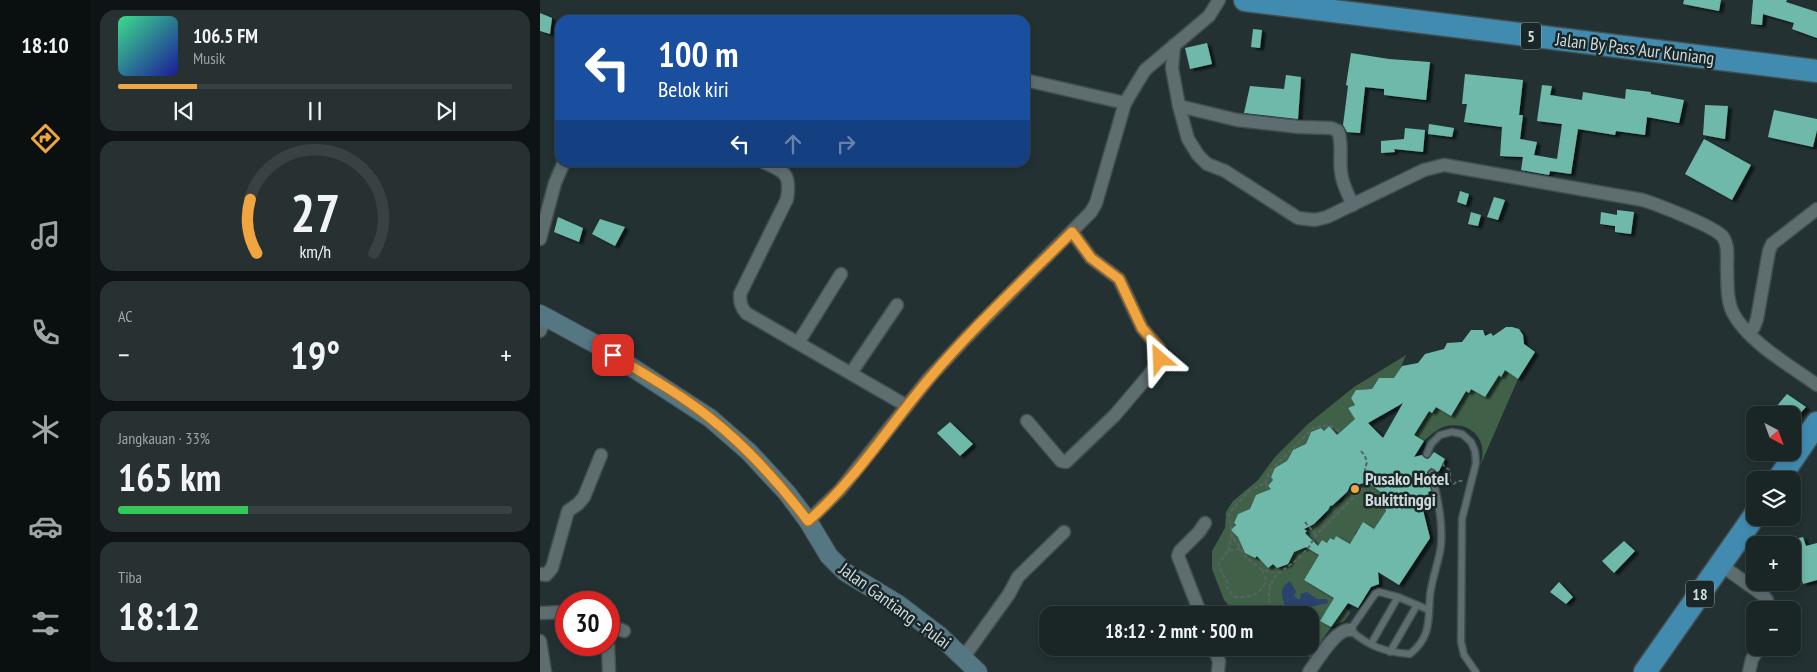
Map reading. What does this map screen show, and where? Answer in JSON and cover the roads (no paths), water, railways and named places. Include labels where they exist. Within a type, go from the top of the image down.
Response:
[{"type":"highway","name":"Jalan By Pass Aur Kuniang","points":[[1245,0],[1328,11],[1395,11]]},
{"type":"highway","name":"Jalan By Pass Aur Kuniang","points":[[1353,0],[1395,11],[1767,60],[1817,71]]},
{"type":"highway","name":"Jalan By Pass Aur Kuniang","points":[[1767,60],[1817,58]]},
{"type":"highway","points":[[1784,471],[1817,423]]},
{"type":"highway","name":"18","points":[[1645,672],[1748,526]]},
{"type":"street","points":[[808,521],[840,490],[907,406],[966,338],[1086,218],[1096,203],[1124,103],[1145,70],[1209,16],[1219,0]]},
{"type":"street","points":[[1174,45],[1172,68],[1179,106],[1188,139],[1198,155],[1207,164],[1225,171],[1298,218],[1315,220],[1326,217],[1353,206],[1424,170],[1444,165],[1643,200],[1663,207],[1719,233],[1724,238],[1727,245],[1728,300],[1733,312],[1748,333],[1817,385]]},
{"type":"street","points":[[1030,81],[1124,103]]},
{"type":"street","points":[[1179,106],[1237,120],[1299,127],[1331,128],[1338,131],[1343,184],[1353,206]]},
{"type":"street","points":[[540,238],[555,182],[562,167]]},
{"type":"street","points":[[775,167],[784,171],[789,180],[788,189],[786,199],[740,294],[740,302],[746,314],[907,406]]},
{"type":"street","points":[[1748,333],[1754,327],[1757,319],[1769,251],[1772,244],[1817,209]]},
{"type":"street","points":[[1027,422],[1061,461],[1066,462],[1115,415],[1160,359],[1161,353],[1159,348],[1142,328],[1119,279],[1091,258],[1072,232]]},
{"type":"street","points":[[798,344],[841,274]]},
{"type":"street","points":[[851,373],[897,305]]},
{"type":"street","name":"Jalan Gantiang - Pulai","points":[[542,321],[599,346],[670,390],[710,418],[749,452],[787,493],[808,521],[829,556],[845,572],[898,604],[940,636],[978,672]]},
{"type":"street","points":[[540,574],[546,575],[552,568],[568,511],[584,497],[601,455]]},
{"type":"street","points":[[1197,606],[1178,556],[1180,551],[1199,532],[1205,523]]},
{"type":"street","points":[[963,658],[1009,594],[1018,577],[1064,532]]},
{"type":"street","points":[[1721,565],[1763,595],[1766,601]]},
{"type":"street","points":[[540,613],[555,612]]},
{"type":"street","points":[[620,629],[624,630]]},
{"type":"street","points":[[1309,672],[1338,634],[1350,630]]},
{"type":"street","points":[[540,641],[545,672]]},
{"type":"street","points":[[608,656],[609,672]]},
{"type":"street","points":[[1217,656],[1219,661],[1218,672]]},
{"type":"street","points":[[1749,672],[1753,656]]},
{"type":"lane","points":[[1428,454],[1431,444],[1440,435],[1452,432],[1462,434],[1471,442],[1475,452],[1476,463],[1462,519],[1461,642],[1464,655],[1476,672]]},
{"type":"lane","points":[[1429,610],[1398,597],[1379,592],[1375,594],[1350,630],[1360,638],[1384,651],[1410,654],[1418,648],[1425,636],[1430,621],[1431,593],[1441,546],[1440,510],[1432,473]]},
{"type":"lane","points":[[1371,644],[1398,597]]},
{"type":"lane","points":[[1390,652],[1417,605]]},
{"type":"water","points":[[1290,581],[1296,592],[1294,595],[1297,599],[1300,599],[1301,594],[1307,592],[1317,599],[1327,599],[1328,603],[1314,606],[1285,606],[1282,591]]},
{"type":"place","name":"Pusako Hotel Bukittinggi","points":[[1355,489]]}]
